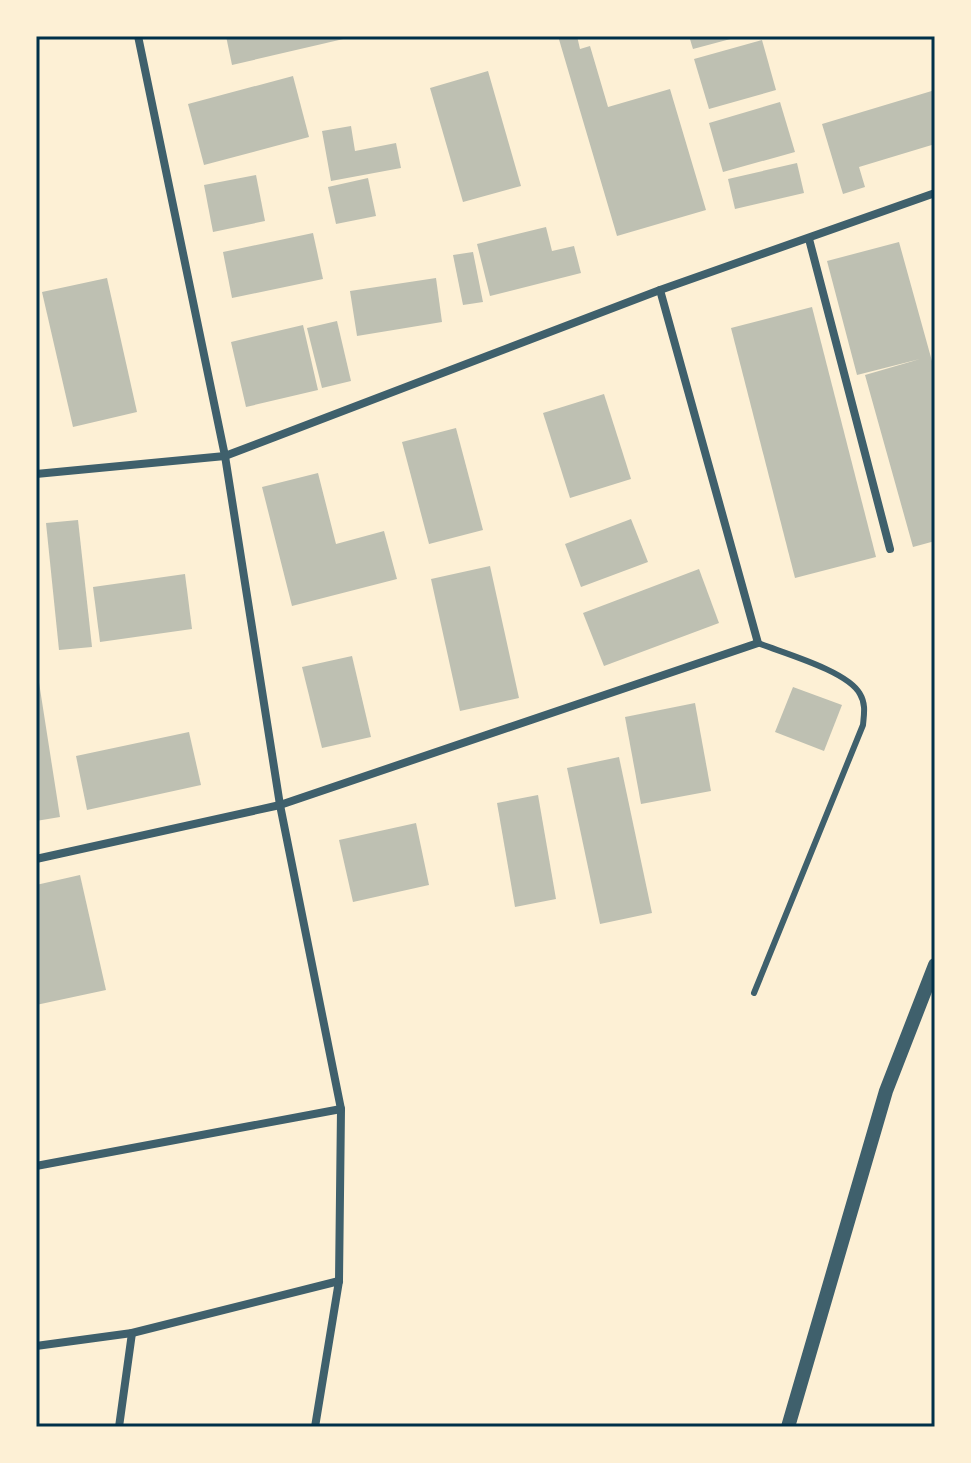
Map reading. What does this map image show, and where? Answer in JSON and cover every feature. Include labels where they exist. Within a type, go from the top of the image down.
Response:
[{"type":"street","points":[[138,36],[225,456],[280,805],[341,1109],[339,1281],[315,1427]]},
{"type":"street","points":[[36,474],[225,456],[660,290],[935,193]]},
{"type":"street","points":[[809,239],[890,549]]},
{"type":"street","points":[[36,859],[280,805],[758,643],[660,290]]},
{"type":"street","points":[[788,1427],[886,1091],[935,965]]},
{"type":"street","points":[[36,1166],[341,1109]]},
{"type":"street","points":[[36,1346],[132,1333],[339,1281]]},
{"type":"street","points":[[119,1427],[132,1333]]},
{"type":"lane","points":[[754,993],[863,725],[865,710],[862,696],[855,686],[758,643]]},
{"type":"building","points":[[226,36],[352,36],[352,37],[232,65]]},
{"type":"building","points":[[558,36],[577,36],[580,49],[590,46],[608,107],[670,89],[706,210],[617,236]]},
{"type":"building","points":[[689,36],[738,36],[738,37],[693,49]]},
{"type":"building","points":[[762,40],[776,90],[709,109],[694,59]]},
{"type":"building","points":[[488,71],[521,186],[463,202],[430,88]]},
{"type":"building","points":[[293,76],[309,137],[204,165],[188,104]]},
{"type":"building","points":[[935,90],[935,144],[859,167],[865,187],[843,194],[822,124]]},
{"type":"building","points":[[780,102],[795,152],[723,172],[709,123]]},
{"type":"building","points":[[351,126],[355,151],[396,143],[401,168],[331,181],[322,131]]},
{"type":"building","points":[[797,163],[804,193],[735,209],[728,179]]},
{"type":"building","points":[[256,175],[265,221],[213,232],[204,185]]},
{"type":"building","points":[[368,178],[376,216],[336,224],[328,187]]},
{"type":"building","points":[[546,227],[552,251],[574,246],[581,273],[490,296],[477,244]]},
{"type":"building","points":[[313,233],[323,279],[232,298],[223,252]]},
{"type":"building","points":[[899,242],[935,372],[935,541],[913,547],[865,375],[920,359],[857,375],[827,261]]},
{"type":"building","points":[[473,252],[483,302],[463,305],[453,255]]},
{"type":"building","points":[[107,278],[137,412],[73,427],[42,292]]},
{"type":"building","points":[[436,278],[442,322],[357,336],[350,291]]},
{"type":"building","points":[[812,307],[876,557],[795,578],[731,328]]},
{"type":"building","points":[[337,321],[351,381],[322,388],[307,328]]},
{"type":"building","points":[[303,325],[318,390],[246,407],[231,342]]},
{"type":"building","points":[[604,394],[631,479],[570,498],[543,413]]},
{"type":"building","points":[[456,428],[483,530],[429,544],[402,442]]},
{"type":"building","points":[[318,473],[336,544],[384,531],[397,579],[292,606],[262,487]]},
{"type":"building","points":[[631,519],[648,562],[581,587],[565,544]]},
{"type":"building","points":[[78,520],[92,647],[59,650],[46,523]]},
{"type":"building","points":[[490,566],[519,698],[460,711],[431,579]]},
{"type":"building","points":[[699,569],[719,623],[604,666],[583,613]]},
{"type":"building","points":[[185,574],[192,629],[100,642],[93,587]]},
{"type":"building","points":[[352,656],[371,737],[322,748],[302,667]]},
{"type":"building","points":[[36,677],[60,817],[36,821]]},
{"type":"building","points":[[793,687],[842,705],[824,751],[775,732]]},
{"type":"building","points":[[695,703],[711,791],[641,804],[625,717]]},
{"type":"building","points":[[189,732],[201,785],[87,810],[76,756]]},
{"type":"building","points":[[619,757],[652,913],[600,924],[567,768]]},
{"type":"building","points":[[538,795],[556,899],[515,907],[497,803]]},
{"type":"building","points":[[416,823],[429,885],[353,902],[339,840]]},
{"type":"building","points":[[80,875],[106,990],[36,1005],[36,885]]}]
